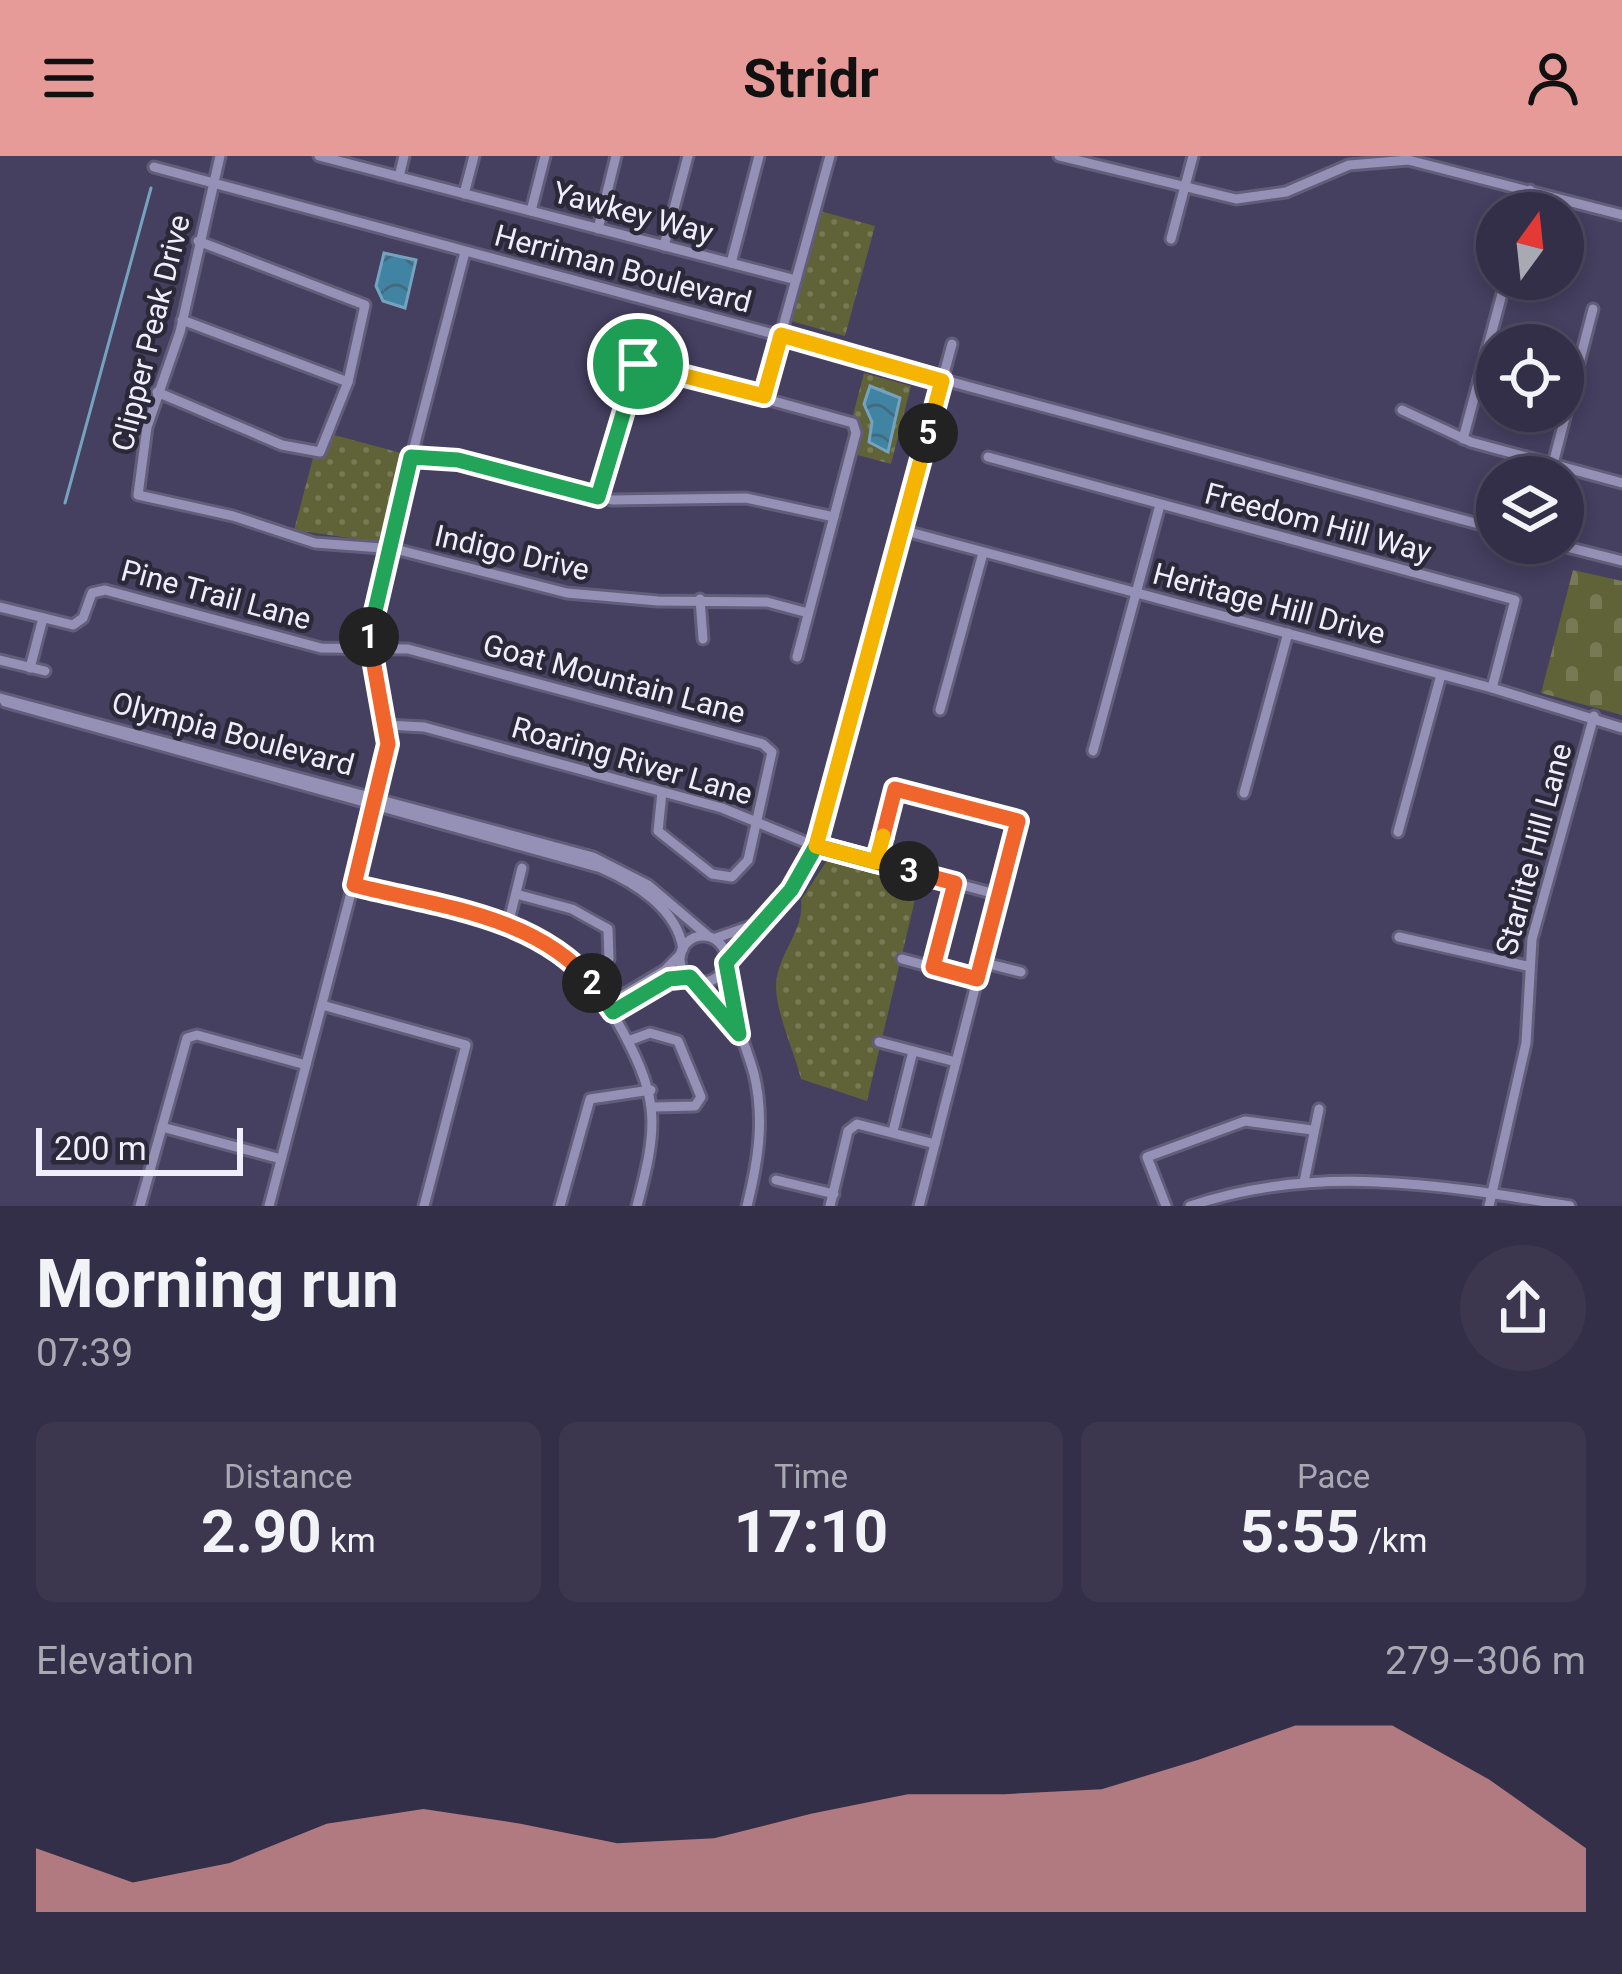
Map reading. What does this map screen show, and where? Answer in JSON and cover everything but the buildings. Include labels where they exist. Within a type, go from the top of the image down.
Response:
[{"type":"street","name":"Clipper Peak Drive","points":[[138,495],[157,392],[182,320],[220,156]]},
{"type":"street","name":"Yawkey Way","points":[[319,156],[796,280]]},
{"type":"street","points":[[399,177],[404,156]]},
{"type":"street","points":[[464,194],[474,156]]},
{"type":"street","points":[[531,211],[545,156]]},
{"type":"street","points":[[598,229],[616,156]]},
{"type":"street","points":[[664,246],[688,156]]},
{"type":"street","points":[[731,263],[759,156]]},
{"type":"street","points":[[764,396],[830,156]]},
{"type":"street","points":[[1058,156],[1222,198],[1268,197],[1349,165],[1429,160],[1622,215]]},
{"type":"street","points":[[1172,239],[1193,156]]},
{"type":"street","name":"Herriman Boulevard","points":[[154,167],[1476,523]]},
{"type":"street","points":[[157,392],[282,445],[320,452],[348,382],[364,305],[198,241]]},
{"type":"street","points":[[269,1206],[375,801],[387,725],[370,648],[370,616],[465,252]]},
{"type":"street","points":[[1463,439],[1500,300]]},
{"type":"street","points":[[1555,456],[1593,309]]},
{"type":"street","points":[[182,320],[348,382]]},
{"type":"street","points":[[610,1008],[669,979],[715,979],[791,890],[816,846],[952,344]]},
{"type":"street","points":[[598,497],[638,364],[853,423],[856,433],[797,657]]},
{"type":"street","points":[[1402,410],[1463,439],[1524,456]]},
{"type":"street","points":[[411,457],[458,460],[598,497],[746,498],[834,517]]},
{"type":"street","points":[[988,458],[1160,505],[1093,752]]},
{"type":"street","points":[[1584,473],[1622,483]]},
{"type":"street","name":"Indigo Drive","points":[[138,495],[233,516],[315,543],[387,549],[567,593],[767,602],[808,613]]},
{"type":"street","name":"Freedom Hill Way","points":[[1160,505],[1515,600],[1492,688]]},
{"type":"street","name":"Heritage Hill Drive","points":[[902,530],[1594,716],[1622,728]]},
{"type":"street","points":[[1584,551],[1622,561]]},
{"type":"street","points":[[940,710],[983,553]]},
{"type":"street","name":"Pine Trail Lane","points":[[43,618],[76,624],[90,596],[102,590],[321,648],[370,648]]},
{"type":"street","points":[[700,599],[703,639]]},
{"type":"street","points":[[0,607],[43,618],[30,668]]},
{"type":"street","points":[[1244,793],[1288,633]]},
{"type":"street","name":"Goat Mountain Lane","points":[[370,648],[408,649],[766,745],[773,759],[756,821]]},
{"type":"street","points":[[0,659],[45,671]]},
{"type":"street","points":[[1398,832],[1441,675]]},
{"type":"street","name":"Olympia Boulevard","points":[[1,698],[604,861],[648,885],[709,937]]},
{"type":"street","name":"Starlite Hill Lane","points":[[1489,1206],[1526,1042],[1527,966],[1594,716]]},
{"type":"street","name":"Roaring River Lane","points":[[387,725],[424,727],[662,792],[756,821],[816,846],[998,895]]},
{"type":"street","points":[[876,862],[895,789],[1018,821],[919,1206]]},
{"type":"street","points":[[662,792],[657,829],[720,878],[732,877],[745,867],[756,821]]},
{"type":"street","name":"Olympia Boulevard","points":[[375,801],[611,872],[663,910],[678,928],[682,951]]},
{"type":"street","points":[[508,925],[522,868]]},
{"type":"street","points":[[933,967],[955,883]]},
{"type":"street","points":[[354,885],[508,925],[554,946],[589,979],[610,1008],[651,1090],[652,1148],[637,1206]]},
{"type":"street","points":[[516,894],[572,909],[610,932],[608,962],[589,979]]},
{"type":"street","points":[[610,1008],[665,970],[692,939],[731,937],[763,922]]},
{"type":"street","points":[[709,937],[722,945],[739,1034],[754,1074],[760,1124],[747,1206]]},
{"type":"street","points":[[1399,937],[1527,966]]},
{"type":"street","points":[[682,951],[691,978],[739,1034]]},
{"type":"street","points":[[902,959],[977,979]]},
{"type":"street","points":[[981,962],[1021,973]]},
{"type":"street","points":[[322,1005],[466,1045],[424,1206]]},
{"type":"street","points":[[628,1041],[650,1033],[678,1042],[700,1102],[654,1107]]},
{"type":"street","points":[[140,1206],[190,1036],[307,1065]]},
{"type":"street","points":[[879,1042],[956,1062]]},
{"type":"street","points":[[893,1131],[914,1051]]},
{"type":"street","points":[[560,1206],[590,1099],[651,1090]]},
{"type":"street","points":[[1304,1182],[1319,1109]]},
{"type":"street","points":[[1166,1206],[1147,1157],[1245,1121],[1312,1130]]},
{"type":"street","points":[[830,1206],[848,1131],[866,1123],[935,1144]]},
{"type":"street","points":[[162,1127],[281,1159]]},
{"type":"street","points":[[1190,1206],[1271,1183],[1374,1179],[1570,1206]]},
{"type":"street","points":[[776,1180],[834,1194]]},
{"type":"green space","points":[[820,211],[875,226],[845,336],[791,321]]},
{"type":"green space","points":[[864,373],[911,386],[891,464],[854,454],[862,429],[853,415]]},
{"type":"green space","points":[[334,435],[405,454],[378,542],[294,530],[313,458],[326,453]]},
{"type":"green space","points":[[1573,570],[1622,581],[1622,715],[1541,693]]},
{"type":"green space","points":[[828,859],[919,883],[867,1101],[801,1079],[777,999],[777,976],[799,922],[801,900]]},
{"type":"water","points":[[384,253],[416,260],[405,308],[383,301],[376,286]]},
{"type":"water","points":[[870,386],[900,398],[888,452],[869,442],[872,422],[864,404]]},
{"type":"waterway","points":[[65,503],[151,188]]},
{"type":"route","points":[[638,364],[632,370],[598,497],[458,460],[411,457],[370,616],[369,640],[388,744],[354,885],[538,937],[582,970],[613,1012],[669,979],[690,977],[739,1034],[729,1000],[726,963],[791,890],[816,846],[876,862],[955,883],[933,967],[977,979],[1018,821],[895,789],[876,862],[826,848],[816,846],[942,381],[781,335],[764,396],[638,364]]}]
